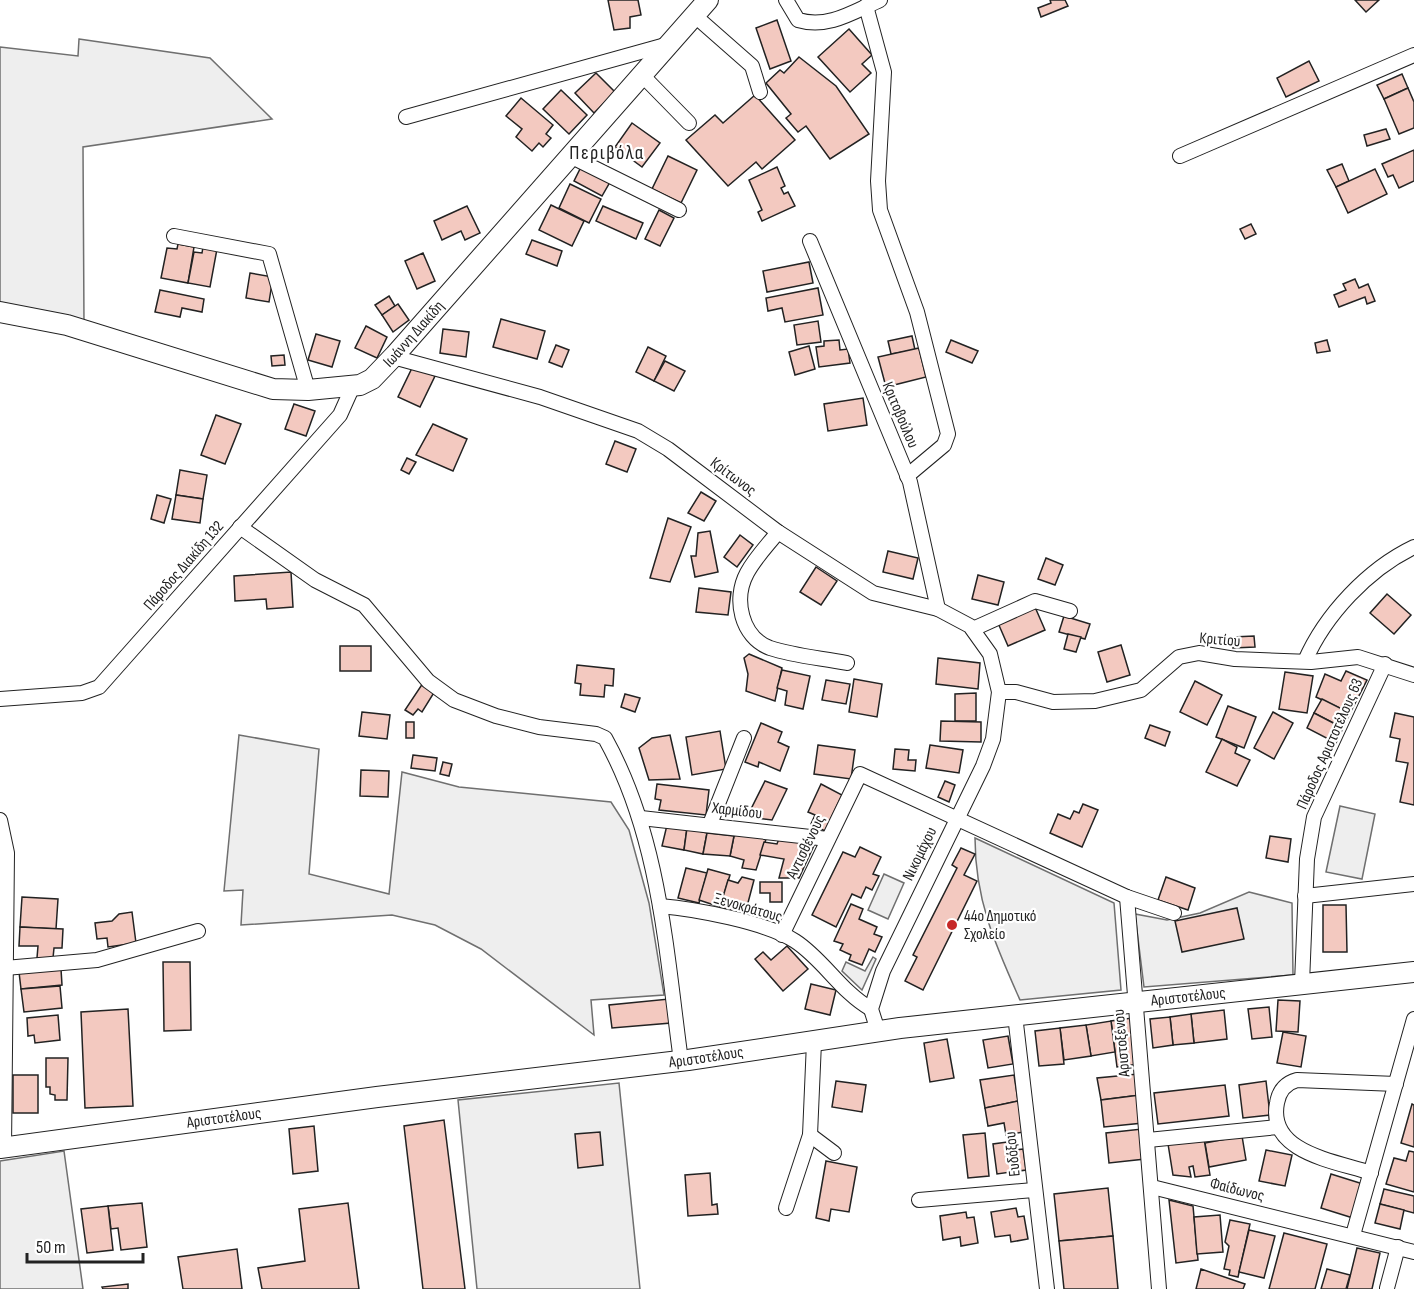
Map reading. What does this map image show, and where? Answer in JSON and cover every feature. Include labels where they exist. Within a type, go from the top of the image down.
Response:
[{"type":"main road","name":"Ιωάννη Διακίδη","points":[[0,312],[51,320],[254,385],[273,389],[308,390],[353,386],[372,379],[708,0]]},
{"type":"main road","name":"Αριστοτέλους","points":[[2,1148],[366,1099],[681,1061],[878,1031],[1414,972]]},
{"type":"street","points":[[786,0],[795,17],[811,23],[832,21],[880,0]]},
{"type":"street","points":[[866,6],[884,72],[878,201],[917,312],[948,434],[944,445],[907,476]]},
{"type":"street","points":[[694,15],[752,66],[760,92]]},
{"type":"street","points":[[406,117],[669,44]]},
{"type":"street","points":[[1180,156],[1414,55]]},
{"type":"street","points":[[642,75],[689,123]]},
{"type":"street","points":[[570,156],[679,210]]},
{"type":"street","points":[[174,236],[269,254],[308,390]]},
{"type":"street","name":"Κριτοβούλου","points":[[810,241],[907,476],[938,609]]},
{"type":"street","name":"Κρίτωνος","points":[[393,357],[540,398],[638,431],[668,448],[778,532],[876,595],[938,609],[973,629],[990,654],[999,692]]},
{"type":"street","name":"Πάροδος Διακίδη 132","points":[[0,699],[82,693],[99,687],[340,415],[353,386]]},
{"type":"street","points":[[240,527],[315,579],[364,605],[428,681],[454,700],[496,716],[539,727],[596,734],[605,738],[641,818],[660,906],[681,1061]]},
{"type":"street","points":[[778,532],[751,567],[743,584],[741,602],[747,629],[754,638],[768,647],[847,663]]},
{"type":"street","points":[[1305,661],[1321,630],[1336,611],[1396,556],[1414,547]]},
{"type":"street","points":[[973,629],[1035,601],[1070,611]]},
{"type":"street","name":"Κριτίου","points":[[999,692],[1022,693],[1053,702],[1095,701],[1141,690],[1179,657],[1199,653],[1234,659],[1305,661],[1358,657],[1414,675]]},
{"type":"street","name":"Πάροδος Αριστοτέλους 63","points":[[1302,983],[1307,859],[1317,808],[1385,664]]},
{"type":"street","name":"Νικομάχου","points":[[871,1009],[892,950],[991,748],[999,692]]},
{"type":"street","points":[[710,825],[744,738]]},
{"type":"street","name":"Αντισθένους","points":[[782,935],[860,774],[957,818]]},
{"type":"street","name":"Χαρμίδου","points":[[641,818],[828,839]]},
{"type":"street","points":[[957,818],[1127,897],[1174,913]]},
{"type":"street","points":[[0,820],[7,853],[2,1148]]},
{"type":"street","points":[[1305,896],[1414,884]]},
{"type":"street","name":"Αριστοξένου","points":[[1127,897],[1152,1187]]},
{"type":"street","name":"Ξενοκράτους","points":[[660,906],[703,912],[782,935],[795,941],[856,999],[871,1009]]},
{"type":"street","points":[[5,968],[97,960],[198,931]]},
{"type":"street","points":[[871,1009],[878,1031]]},
{"type":"street","name":"Ευδόξου","points":[[1015,1015],[1047,1289]]},
{"type":"street","points":[[1353,1235],[1414,1018]]},
{"type":"street","points":[[786,1208],[810,1135],[814,1042]]},
{"type":"street","points":[[1371,1173],[1294,1146],[1278,1127],[1278,1098],[1284,1087],[1292,1082],[1396,1084]]},
{"type":"street","points":[[1148,1140],[1278,1127]]},
{"type":"street","points":[[810,1135],[834,1153]]},
{"type":"street","points":[[1152,1187],[1159,1289]]},
{"type":"street","name":"Φαίδωνος","points":[[1152,1187],[1413,1249]]},
{"type":"street","points":[[919,1200],[1034,1190]]},
{"type":"street","points":[[1387,1288],[1398,1247]]},
{"type":"shaded area","points":[[79,39],[210,58],[272,119],[83,147],[84,324],[0,309],[0,47],[78,56]]},
{"type":"shaded area","points":[[239,735],[319,749],[309,874],[389,894],[402,772],[459,787],[611,802],[629,830],[649,903],[664,995],[591,1000],[594,1035],[481,949],[435,925],[392,915],[241,925],[243,890],[224,891]]},
{"type":"shaded area","points":[[1340,806],[1375,814],[1362,879],[1326,872]]},
{"type":"shaded area","points":[[975,838],[1114,903],[1121,990],[1020,1000],[988,921],[979,882]]},
{"type":"shaded area","points":[[884,874],[904,883],[888,919],[868,910]]},
{"type":"shaded area","points":[[1249,892],[1292,903],[1293,975],[1144,987],[1135,914],[1167,920],[1200,913]]},
{"type":"shaded area","points":[[873,957],[876,959],[862,990],[842,971],[846,962],[865,971]]},
{"type":"shaded area","points":[[619,1083],[640,1289],[477,1289],[458,1100]]},
{"type":"shaded area","points":[[64,1151],[83,1289],[0,1289],[0,1161]]},
{"type":"building","points":[[608,0],[638,0],[641,15],[630,17],[630,28],[614,30]]},
{"type":"building","points":[[1050,0],[1065,0],[1068,6],[1041,17],[1038,8],[1051,3]]},
{"type":"building","points":[[1355,0],[1379,0],[1366,12]]},
{"type":"building","points":[[777,20],[791,61],[770,69],[756,28]]},
{"type":"building","points":[[849,29],[872,55],[862,64],[871,73],[850,92],[818,57]]},
{"type":"building","points":[[799,57],[836,86],[869,134],[830,159],[806,126],[798,132],[786,118],[791,114],[766,83],[780,70],[784,73]]},
{"type":"building","points":[[1309,61],[1319,81],[1286,97],[1277,78]]},
{"type":"building","points":[[596,73],[615,92],[594,113],[575,93]]},
{"type":"building","points":[[1402,74],[1408,88],[1384,99],[1377,85]]},
{"type":"building","points":[[1408,88],[1414,102],[1414,128],[1399,134],[1384,99]]},
{"type":"building","points":[[561,90],[587,115],[569,134],[543,109]]},
{"type":"building","points":[[755,95],[795,140],[762,169],[756,162],[728,186],[686,140],[715,115],[723,123]]},
{"type":"building","points":[[521,98],[553,125],[546,134],[551,138],[543,147],[539,143],[532,151],[516,137],[522,129],[506,116]]},
{"type":"building","points":[[632,123],[660,143],[642,167],[615,147]]},
{"type":"building","points":[[1386,129],[1390,139],[1367,146],[1364,135]]},
{"type":"building","points":[[1414,150],[1414,181],[1399,188],[1393,175],[1388,177],[1382,164]]},
{"type":"building","points":[[668,156],[697,170],[681,203],[652,189]]},
{"type":"building","points":[[1342,164],[1349,181],[1336,187],[1327,170]]},
{"type":"building","points":[[581,167],[610,182],[602,196],[574,181]]},
{"type":"building","points":[[777,167],[785,186],[781,188],[784,194],[788,192],[795,206],[762,221],[758,212],[762,210],[749,180]]},
{"type":"building","points":[[1375,169],[1387,194],[1348,213],[1336,187]]},
{"type":"building","points":[[570,184],[601,199],[589,223],[559,208]]},
{"type":"building","points":[[551,205],[584,221],[572,246],[539,230]]},
{"type":"building","points":[[467,206],[480,233],[465,240],[461,231],[442,240],[434,221]]},
{"type":"building","points":[[603,206],[643,223],[636,239],[596,221]]},
{"type":"building","points":[[659,210],[674,218],[660,246],[645,239]]},
{"type":"building","points":[[1251,224],[1256,234],[1245,239],[1240,229]]},
{"type":"building","points":[[532,240],[562,251],[557,266],[526,254]]},
{"type":"building","points":[[178,244],[194,247],[188,283],[161,278],[167,248],[177,249]]},
{"type":"building","points":[[203,247],[217,249],[210,287],[188,283],[194,252],[202,253]]},
{"type":"building","points":[[423,253],[435,281],[417,289],[405,261]]},
{"type":"building","points":[[809,262],[813,283],[767,292],[763,271]]},
{"type":"building","points":[[250,273],[273,277],[269,302],[246,298]]},
{"type":"building","points":[[1355,279],[1359,288],[1368,284],[1375,301],[1367,304],[1365,297],[1339,307],[1334,295],[1346,290],[1343,284]]},
{"type":"building","points":[[818,288],[823,315],[785,322],[782,308],[768,311],[766,298]]},
{"type":"building","points":[[160,290],[204,299],[202,312],[182,308],[180,317],[155,312]]},
{"type":"building","points":[[389,296],[395,306],[382,315],[375,305]]},
{"type":"building","points":[[398,304],[409,320],[393,332],[382,315]]},
{"type":"building","points":[[501,319],[545,331],[537,359],[493,347]]},
{"type":"building","points":[[818,321],[821,342],[797,345],[794,325]]},
{"type":"building","points":[[366,326],[387,337],[377,358],[355,348]]},
{"type":"building","points":[[443,329],[469,332],[466,357],[440,353]]},
{"type":"building","points":[[316,334],[340,341],[332,367],[308,360]]},
{"type":"building","points":[[912,336],[915,350],[891,354],[888,341]]},
{"type":"building","points":[[839,340],[840,350],[848,349],[850,363],[819,367],[816,347],[824,346],[824,341]]},
{"type":"building","points":[[951,340],[978,351],[972,363],[946,352]]},
{"type":"building","points":[[1327,340],[1330,351],[1317,353],[1315,343]]},
{"type":"building","points":[[556,345],[569,350],[562,367],[549,362]]},
{"type":"building","points":[[809,346],[815,369],[795,375],[789,352]]},
{"type":"building","points":[[648,347],[666,356],[654,381],[636,372]]},
{"type":"building","points":[[919,348],[926,377],[886,387],[878,357]]},
{"type":"building","points":[[284,355],[285,365],[272,366],[271,356]]},
{"type":"building","points":[[665,361],[685,371],[674,391],[654,381]]},
{"type":"building","points":[[413,366],[435,376],[420,407],[398,397]]},
{"type":"building","points":[[863,398],[867,425],[828,431],[824,404]]},
{"type":"building","points":[[294,404],[315,411],[306,436],[285,429]]},
{"type":"building","points":[[216,415],[241,424],[225,464],[201,455]]},
{"type":"building","points":[[433,424],[467,439],[453,471],[416,455]]},
{"type":"building","points":[[615,441],[636,449],[627,472],[606,464]]},
{"type":"building","points":[[407,458],[416,462],[409,474],[401,470]]},
{"type":"building","points":[[180,470],[207,475],[203,499],[176,495]]},
{"type":"building","points":[[701,492],[716,501],[704,521],[688,513]]},
{"type":"building","points":[[157,495],[171,499],[164,523],[151,519]]},
{"type":"building","points":[[176,495],[203,499],[200,523],[172,519]]},
{"type":"building","points":[[668,518],[691,527],[670,582],[650,578]]},
{"type":"building","points":[[710,531],[718,572],[695,577],[691,556],[696,556],[698,533]]},
{"type":"building","points":[[740,535],[753,545],[737,567],[724,557]]},
{"type":"building","points":[[888,551],[918,558],[913,579],[883,572]]},
{"type":"building","points":[[1046,558],[1063,565],[1055,585],[1038,579]]},
{"type":"building","points":[[816,567],[837,581],[821,605],[800,592]]},
{"type":"building","points":[[291,572],[293,607],[267,609],[266,599],[235,601],[234,576]]},
{"type":"building","points":[[978,575],[1004,582],[998,605],[972,599]]},
{"type":"building","points":[[699,588],[731,592],[728,615],[696,612]]},
{"type":"building","points":[[1387,594],[1411,615],[1394,634],[1370,613]]},
{"type":"building","points":[[1035,607],[1045,630],[1008,646],[998,623]]},
{"type":"building","points":[[1064,616],[1090,624],[1085,639],[1059,632]]},
{"type":"building","points":[[1068,634],[1081,637],[1076,652],[1064,649]]},
{"type":"building","points":[[1254,636],[1255,647],[1233,648],[1233,637]]},
{"type":"building","points":[[1121,645],[1130,675],[1107,682],[1098,652]]},
{"type":"building","points":[[340,646],[371,646],[371,671],[340,671]]},
{"type":"building","points":[[749,654],[782,668],[775,701],[746,691],[748,674],[744,658]]},
{"type":"building","points":[[938,658],[980,663],[978,689],[936,684]]},
{"type":"building","points":[[577,665],[614,669],[613,686],[605,685],[604,697],[580,695],[581,684],[575,683]]},
{"type":"building","points":[[782,670],[810,676],[803,709],[785,705],[787,691],[777,688]]},
{"type":"building","points":[[1346,671],[1367,680],[1350,713],[1316,697],[1325,674],[1341,681]]},
{"type":"building","points":[[1285,672],[1313,676],[1307,713],[1279,709]]},
{"type":"building","points":[[854,679],[882,684],[877,717],[849,712]]},
{"type":"building","points":[[826,680],[850,684],[846,704],[822,700]]},
{"type":"building","points":[[1195,681],[1222,695],[1207,725],[1180,712]]},
{"type":"building","points":[[423,683],[435,691],[422,712],[418,709],[413,715],[405,710]]},
{"type":"building","points":[[976,693],[976,721],[955,721],[955,694]]},
{"type":"building","points":[[625,694],[640,698],[635,712],[621,707]]},
{"type":"building","points":[[1322,699],[1350,713],[1343,728],[1314,713]]},
{"type":"building","points":[[1228,706],[1256,717],[1244,748],[1216,737]]},
{"type":"building","points":[[362,712],[390,715],[387,739],[359,736]]},
{"type":"building","points":[[1273,712],[1293,723],[1274,759],[1254,748]]},
{"type":"building","points":[[1314,713],[1343,728],[1336,743],[1307,728]]},
{"type":"building","points":[[1395,713],[1414,717],[1414,805],[1400,802],[1408,763],[1396,761],[1400,739],[1390,737]]},
{"type":"building","points":[[941,721],[981,722],[981,742],[940,741]]},
{"type":"building","points":[[406,722],[414,722],[414,738],[406,738]]},
{"type":"building","points":[[761,723],[782,732],[778,742],[789,747],[780,771],[759,762],[758,767],[745,762]]},
{"type":"building","points":[[1150,725],[1170,732],[1165,746],[1145,738]]},
{"type":"building","points":[[720,731],[726,769],[692,775],[686,737]]},
{"type":"building","points":[[670,735],[680,779],[649,780],[639,748],[652,738]]},
{"type":"building","points":[[1222,739],[1237,747],[1235,753],[1250,760],[1237,786],[1206,772]]},
{"type":"building","points":[[818,745],[855,750],[851,779],[814,774]]},
{"type":"building","points":[[930,745],[963,750],[959,773],[926,768]]},
{"type":"building","points":[[895,749],[909,750],[908,760],[916,760],[915,771],[893,769]]},
{"type":"building","points":[[413,755],[437,758],[435,771],[411,768]]},
{"type":"building","points":[[443,762],[452,764],[449,776],[440,774]]},
{"type":"building","points":[[361,770],[389,771],[388,797],[360,796]]},
{"type":"building","points":[[765,781],[787,789],[772,820],[747,817]]},
{"type":"building","points":[[945,781],[955,785],[949,802],[938,797]]},
{"type":"building","points":[[657,784],[709,790],[706,815],[659,810],[661,800],[655,799]]},
{"type":"building","points":[[821,784],[842,795],[825,831],[811,824],[815,815],[808,812]]},
{"type":"building","points":[[1083,804],[1098,810],[1082,847],[1050,833],[1058,814],[1070,819],[1074,811],[1079,813]]},
{"type":"building","points":[[667,825],[687,828],[684,850],[662,846]]},
{"type":"building","points":[[687,828],[707,833],[703,854],[684,850]]},
{"type":"building","points":[[742,832],[767,836],[756,870],[742,868],[744,860],[730,856],[734,836]]},
{"type":"building","points":[[707,833],[734,836],[730,856],[703,854]]},
{"type":"building","points":[[780,836],[816,841],[799,878],[779,878],[784,859],[760,855],[764,842],[777,844]]},
{"type":"building","points":[[1270,836],[1291,839],[1288,862],[1266,858]]},
{"type":"building","points":[[860,847],[881,857],[873,874],[879,876],[872,890],[866,887],[861,898],[852,894],[836,927],[812,915],[843,852],[855,857]]},
{"type":"building","points":[[961,848],[975,854],[964,875],[977,881],[923,990],[905,981],[917,957],[913,955],[957,868],[952,865]]},
{"type":"building","points":[[686,868],[707,873],[699,903],[678,898]]},
{"type":"building","points":[[708,869],[730,875],[720,907],[699,900]]},
{"type":"building","points":[[742,877],[754,880],[745,914],[720,907],[728,880],[738,883]]},
{"type":"building","points":[[1166,877],[1195,888],[1188,910],[1158,900]]},
{"type":"building","points":[[760,882],[782,882],[782,902],[770,902],[770,893],[760,893]]},
{"type":"building","points":[[22,897],[58,899],[56,929],[20,927]]},
{"type":"building","points":[[851,904],[863,909],[859,919],[877,927],[874,934],[882,937],[875,952],[869,949],[862,965],[849,960],[851,955],[840,950],[843,944],[834,941]]},
{"type":"building","points":[[1323,905],[1346,905],[1347,952],[1323,952]]},
{"type":"building","points":[[1237,908],[1244,939],[1182,952],[1175,921]]},
{"type":"building","points":[[132,912],[136,943],[108,947],[107,938],[97,939],[95,923],[112,921],[119,914]]},
{"type":"building","points":[[20,927],[63,929],[62,948],[54,948],[53,958],[37,958],[38,946],[19,946]]},
{"type":"building","points":[[787,946],[808,969],[783,991],[755,959],[763,952],[771,960]]},
{"type":"building","points":[[163,962],[190,962],[191,1030],[164,1031]]},
{"type":"building","points":[[61,969],[62,985],[21,989],[19,972]]},
{"type":"building","points":[[811,984],[836,990],[830,1015],[805,1009]]},
{"type":"building","points":[[60,986],[62,1008],[24,1012],[21,989]]},
{"type":"building","points":[[669,999],[671,1023],[612,1028],[609,1005]]},
{"type":"building","points":[[1278,1000],[1300,1001],[1298,1032],[1276,1031]]},
{"type":"building","points":[[1269,1007],[1272,1037],[1252,1039],[1248,1009]]},
{"type":"building","points":[[128,1009],[133,1106],[85,1108],[81,1012]]},
{"type":"building","points":[[1224,1010],[1227,1039],[1194,1043],[1191,1014]]},
{"type":"building","points":[[1191,1014],[1194,1043],[1173,1045],[1170,1017]]},
{"type":"building","points":[[58,1015],[60,1040],[35,1043],[34,1035],[28,1036],[27,1018]]},
{"type":"building","points":[[1170,1017],[1173,1045],[1153,1048],[1150,1019]]},
{"type":"building","points":[[1132,1018],[1139,1064],[1117,1067],[1111,1021]]},
{"type":"building","points":[[1111,1021],[1115,1052],[1091,1056],[1086,1025]]},
{"type":"building","points":[[1086,1025],[1091,1056],[1064,1060],[1060,1028]]},
{"type":"building","points":[[1060,1028],[1064,1064],[1039,1066],[1035,1031]]},
{"type":"building","points":[[1283,1032],[1306,1036],[1301,1067],[1277,1063]]},
{"type":"building","points":[[1008,1036],[1013,1064],[988,1068],[983,1040]]},
{"type":"building","points":[[947,1039],[954,1078],[930,1082],[924,1043]]},
{"type":"building","points":[[46,1058],[68,1058],[67,1100],[55,1100],[55,1095],[50,1094],[50,1087],[46,1087]]},
{"type":"building","points":[[1138,1074],[1140,1095],[1101,1100],[1097,1078]]},
{"type":"building","points":[[13,1075],[38,1075],[38,1113],[13,1113]]},
{"type":"building","points":[[1014,1075],[1018,1101],[985,1108],[980,1080]]},
{"type":"building","points":[[836,1081],[866,1085],[862,1112],[832,1107]]},
{"type":"building","points":[[1266,1081],[1270,1115],[1243,1118],[1239,1085]]},
{"type":"building","points":[[1225,1085],[1229,1116],[1158,1124],[1154,1093]]},
{"type":"building","points":[[1140,1095],[1143,1123],[1104,1127],[1101,1100]]},
{"type":"building","points":[[1018,1101],[1024,1132],[1006,1135],[1004,1123],[988,1126],[985,1108]]},
{"type":"building","points":[[1412,1104],[1414,1105],[1414,1147],[1401,1143]]},
{"type":"building","points":[[444,1120],[465,1289],[423,1289],[404,1126]]},
{"type":"building","points":[[314,1126],[318,1171],[293,1174],[289,1129]]},
{"type":"building","points":[[1142,1129],[1145,1159],[1109,1163],[1106,1133]]},
{"type":"building","points":[[600,1132],[603,1165],[578,1168],[575,1134]]},
{"type":"building","points":[[985,1133],[989,1176],[968,1178],[963,1135]]},
{"type":"building","points":[[1242,1136],[1246,1160],[1209,1167],[1205,1143]]},
{"type":"building","points":[[1204,1139],[1210,1175],[1195,1177],[1193,1166],[1189,1167],[1191,1177],[1173,1175],[1168,1144]]},
{"type":"building","points":[[1007,1142],[1009,1157],[1016,1157],[1015,1150],[1023,1149],[1026,1170],[997,1174],[993,1144]]},
{"type":"building","points":[[1266,1150],[1292,1155],[1285,1186],[1259,1181]]},
{"type":"building","points":[[1409,1151],[1414,1152],[1414,1192],[1386,1184],[1394,1158],[1406,1161]]},
{"type":"building","points":[[826,1161],[857,1167],[849,1212],[831,1209],[829,1221],[816,1218]]},
{"type":"building","points":[[710,1173],[712,1205],[717,1204],[718,1214],[688,1216],[685,1175]]},
{"type":"building","points":[[1331,1174],[1363,1184],[1353,1218],[1321,1208]]},
{"type":"building","points":[[1108,1188],[1113,1236],[1059,1241],[1054,1194]]},
{"type":"building","points":[[1384,1189],[1414,1196],[1414,1213],[1380,1204]]},
{"type":"building","points":[[1169,1200],[1193,1206],[1198,1260],[1176,1263]]},
{"type":"building","points":[[142,1203],[147,1247],[121,1250],[118,1228],[111,1229],[108,1206]]},
{"type":"building","points":[[348,1203],[359,1289],[262,1289],[258,1268],[305,1261],[299,1209]]},
{"type":"building","points":[[1380,1204],[1404,1210],[1400,1229],[1375,1223]]},
{"type":"building","points":[[108,1206],[113,1250],[87,1253],[81,1209]]},
{"type":"building","points":[[1016,1208],[1018,1217],[1024,1216],[1028,1239],[1011,1242],[1010,1235],[995,1237],[991,1212]]},
{"type":"building","points":[[966,1212],[967,1218],[974,1217],[978,1243],[961,1246],[960,1237],[943,1240],[940,1216]]},
{"type":"building","points":[[1220,1215],[1223,1252],[1197,1254],[1194,1217]]},
{"type":"building","points":[[1230,1220],[1250,1224],[1238,1277],[1229,1275],[1230,1270],[1224,1269],[1229,1246],[1225,1242]]},
{"type":"building","points":[[1249,1230],[1275,1236],[1264,1278],[1239,1272]]},
{"type":"building","points":[[1284,1233],[1327,1244],[1315,1289],[1269,1289]]},
{"type":"building","points":[[1113,1236],[1118,1289],[1064,1289],[1059,1241]]},
{"type":"building","points":[[1357,1248],[1380,1253],[1372,1289],[1347,1289]]},
{"type":"building","points":[[237,1249],[242,1289],[183,1289],[178,1257]]},
{"type":"building","points":[[1201,1269],[1245,1284],[1243,1289],[1196,1289]]},
{"type":"building","points":[[1327,1269],[1350,1275],[1346,1289],[1321,1289]]},
{"type":"building","points":[[128,1284],[128,1289],[103,1289],[102,1287]]},
{"type":"place","name":"44ο Δημοτικό Σχολείο","points":[[952,925]]},
{"type":"district","name":"Περιβόλα","points":[[607,153]]}]
